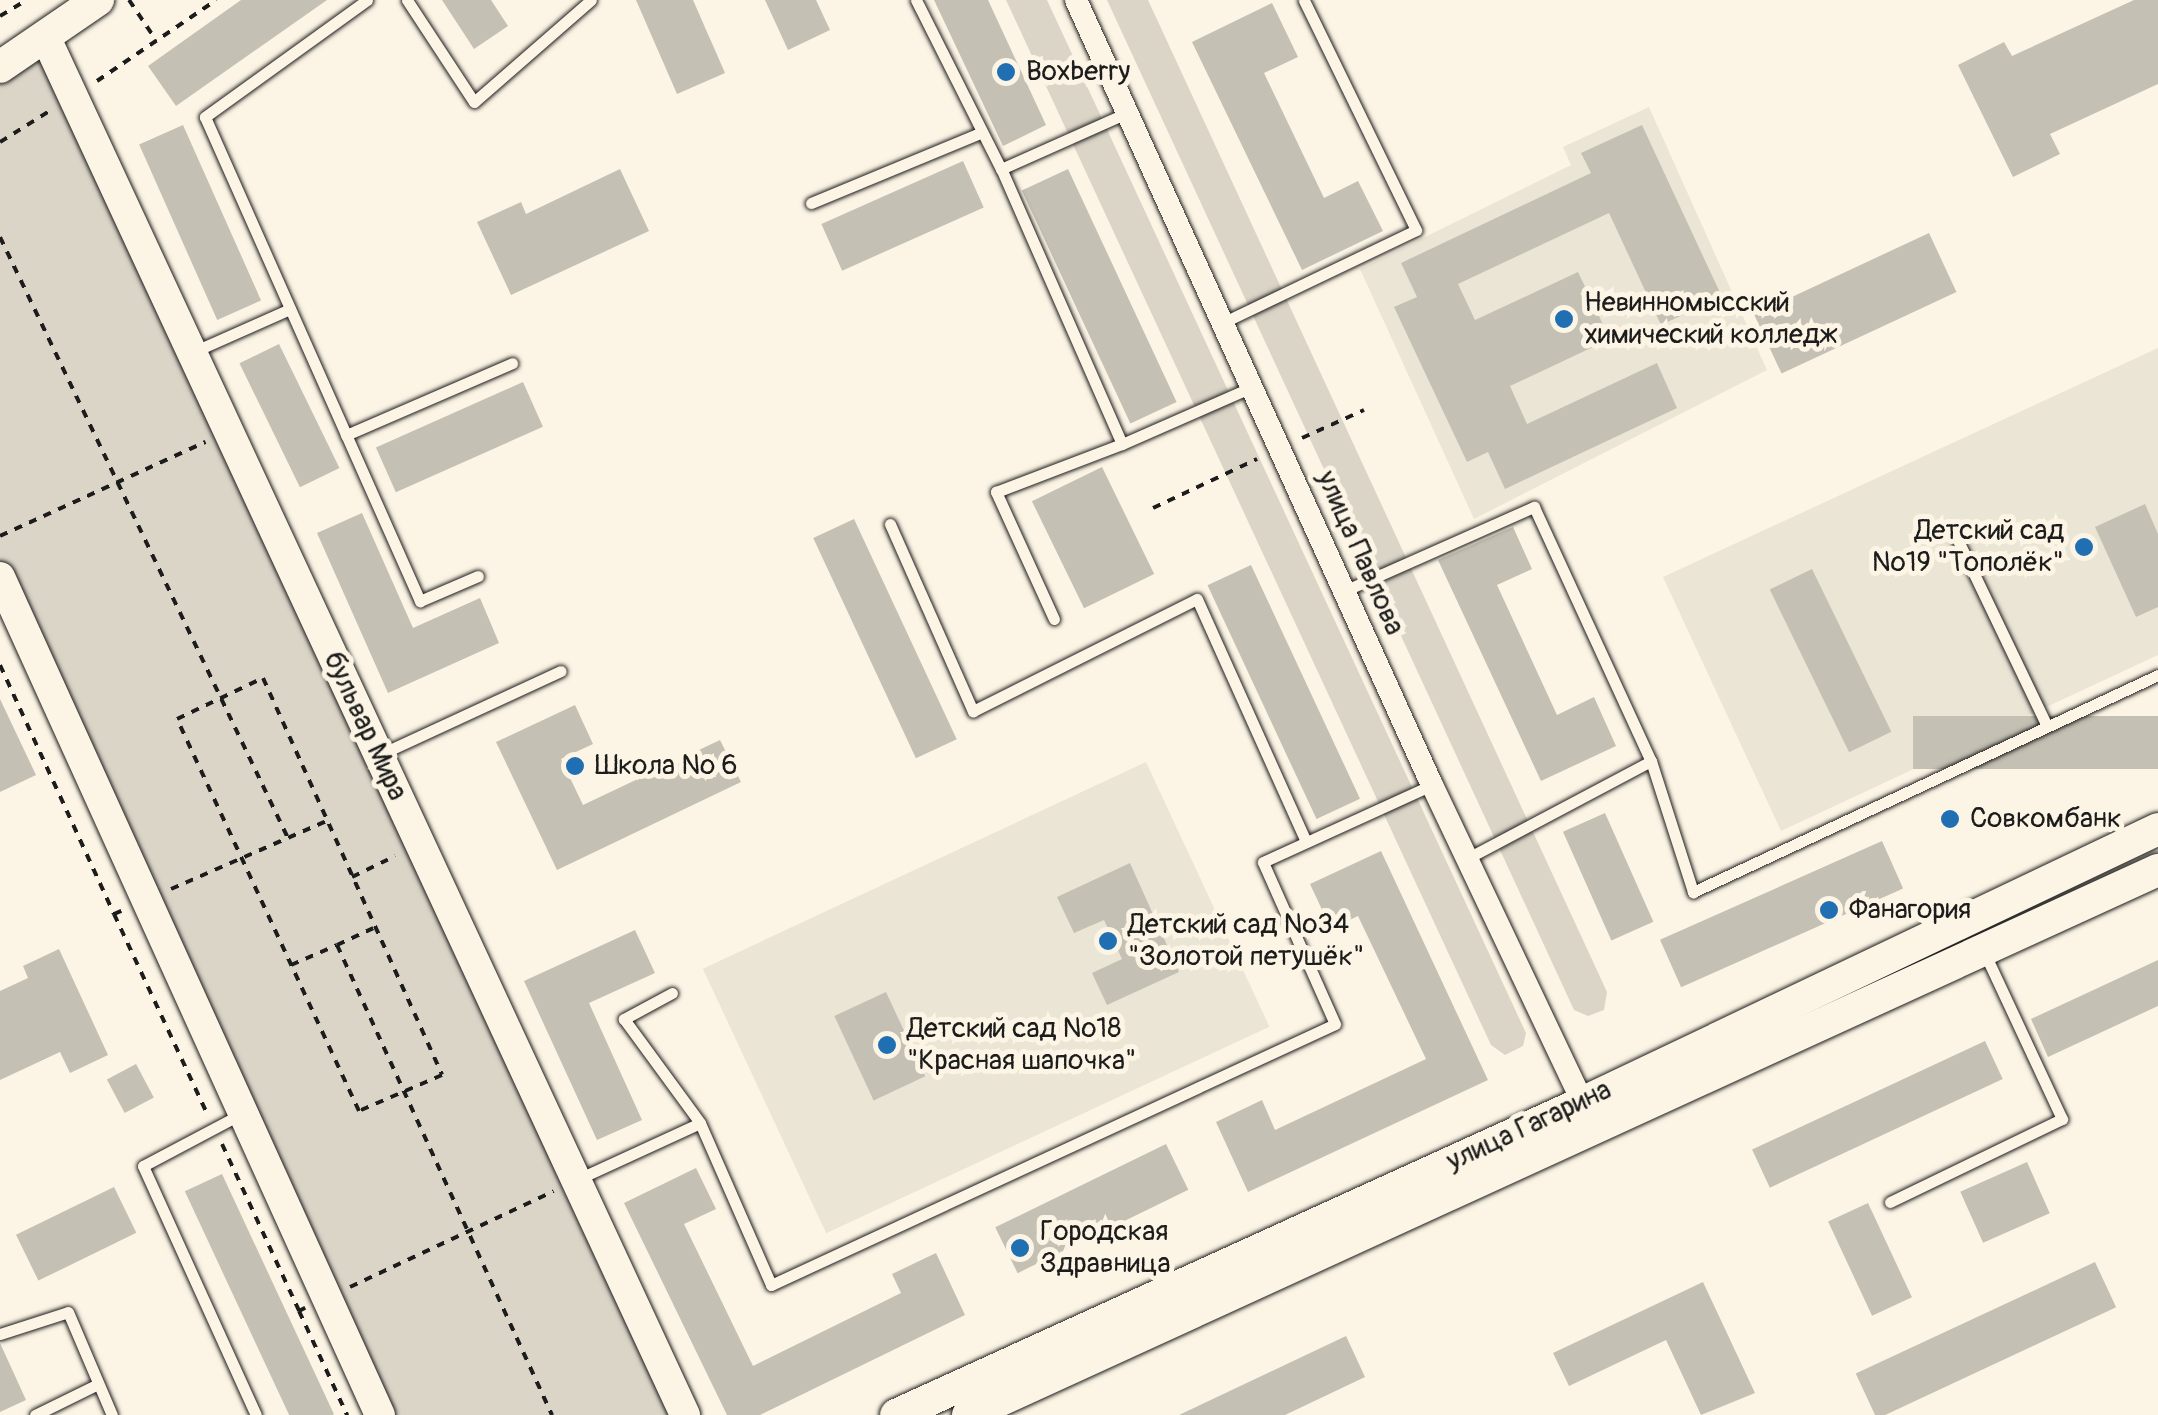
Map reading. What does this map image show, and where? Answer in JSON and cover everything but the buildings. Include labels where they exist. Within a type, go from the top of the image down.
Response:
[{"type":"main road","points":[[0,67],[93,1]]},
{"type":"main road","name":"улица Гагарина","points":[[968,1415],[1588,1115],[2158,828]]},
{"type":"main road","name":"улица Гагарина","points":[[896,1415],[1588,1115],[1983,950],[2158,870]]},
{"type":"street","name":"улица Павлова","points":[[1076,0],[1432,785],[1588,1115]]},
{"type":"street","name":"бульвар Мира","points":[[46,36],[685,1415]]},
{"type":"street","points":[[0,577],[380,1415]]},
{"type":"lane","points":[[367,0],[204,117],[420,602],[478,576]]},
{"type":"lane","points":[[407,0],[474,102],[591,0]]},
{"type":"lane","points":[[916,0],[1000,169],[1122,444]]},
{"type":"lane","points":[[1222,324],[1416,230],[1304,0]]},
{"type":"lane","points":[[1000,169],[1129,112]]},
{"type":"lane","points":[[810,203],[982,132]]},
{"type":"lane","points":[[192,352],[290,309]]},
{"type":"lane","points":[[346,435],[512,362]]},
{"type":"lane","points":[[1054,619],[996,492],[1122,444],[1252,387]]},
{"type":"lane","points":[[1344,592],[1534,507],[1652,761],[1694,892],[2158,674]]},
{"type":"lane","points":[[890,524],[973,710],[1197,600],[1306,842]]},
{"type":"lane","points":[[1954,532],[2047,726]]},
{"type":"lane","points":[[378,754],[560,671]]},
{"type":"lane","points":[[1466,859],[1652,761]]},
{"type":"lane","points":[[672,993],[624,1019],[700,1123],[771,1284],[1335,1024],[1263,862],[1432,785]]},
{"type":"lane","points":[[1890,1202],[2062,1119],[1983,950]]},
{"type":"lane","points":[[243,1113],[143,1166],[256,1415]]},
{"type":"lane","points":[[576,1180],[700,1123]]},
{"type":"lane","points":[[0,1334],[68,1312],[112,1415]]},
{"type":"lane","points":[[35,1415],[98,1384]]},
{"type":"path","points":[[0,16],[27,0]]},
{"type":"path","points":[[129,0],[156,40]]},
{"type":"path","points":[[0,142],[216,0]]},
{"type":"path","points":[[0,237],[288,838]]},
{"type":"path","points":[[0,536],[229,431]]},
{"type":"path","points":[[0,666],[114,914],[327,820]]},
{"type":"path","points":[[264,678],[442,1074],[359,1111],[177,719],[222,697],[264,678]]},
{"type":"path","points":[[291,965],[375,928]]},
{"type":"path","points":[[336,944],[552,1415]]},
{"type":"path","points":[[327,1298],[576,1180]]},
{"type":"path","points":[[299,1311],[347,1415]]},
{"type":"shaded area","points":[[1006,0],[1047,0],[1526,1033],[1523,1046],[1505,1055],[1491,1045]]},
{"type":"shaded area","points":[[1107,0],[1148,0],[1607,992],[1604,1010],[1588,1016],[1574,1010]]},
{"type":"shaded area","points":[[45,36],[685,1415],[380,1415],[0,577],[0,67]]},
{"type":"shaded area","name":"Невинномысский химический колледж","points":[[1649,107],[1767,370],[1474,519],[1360,269],[1571,165],[1563,147]]},
{"type":"shaded area","points":[[2158,348],[2158,655],[1781,831],[1663,577]]},
{"type":"shaded area","points":[[1146,762],[1269,1027],[826,1233],[703,969]]},
{"type":"place","name":"Boxberry","points":[[1006,72]]},
{"type":"place","name":"Невинномысский химический колледж","points":[[1564,319]]},
{"type":"place","name":"Детский сад №19 \"Тополёк\"","points":[[2084,547]]},
{"type":"place","name":"Школа № 6","points":[[575,766]]},
{"type":"place","name":"Совкомбанк","points":[[1950,819]]},
{"type":"place","name":"Фанагория","points":[[1829,910]]},
{"type":"place","name":"Детский сад №34 \"Золотой петушёк\"","points":[[1108,941]]},
{"type":"place","name":"Детский сад №18 \"Красная шапочка\"","points":[[887,1045]]},
{"type":"place","name":"Городская Здравница","points":[[1020,1248]]}]
